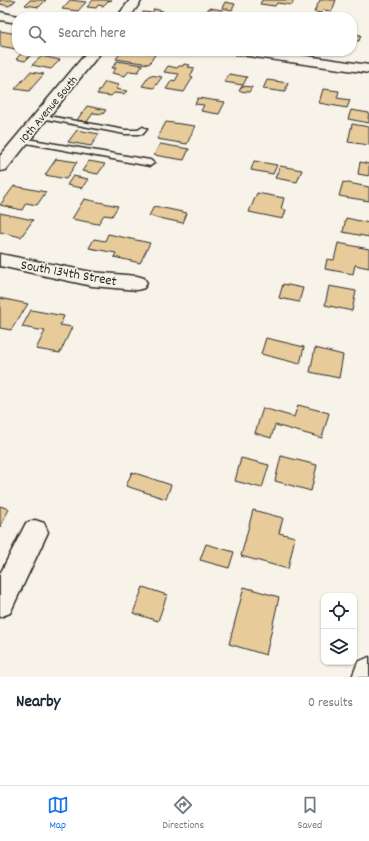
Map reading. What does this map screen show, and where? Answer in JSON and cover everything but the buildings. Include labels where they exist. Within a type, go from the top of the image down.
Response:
[{"type":"street","points":[[127,12],[136,0]]},
{"type":"street","points":[[0,16],[12,18]]},
{"type":"street","name":"10th Avenue South","points":[[0,166],[91,56]]},
{"type":"street","points":[[277,56],[369,69]]},
{"type":"street","name":"South 134th Street","points":[[0,260],[92,279],[137,283]]},
{"type":"street","points":[[0,603],[35,532]]},
{"type":"street","points":[[368,677],[369,673]]},
{"type":"lane","points":[[42,116],[125,132],[140,132],[143,129]]},
{"type":"lane","points":[[21,140],[150,163]]}]
